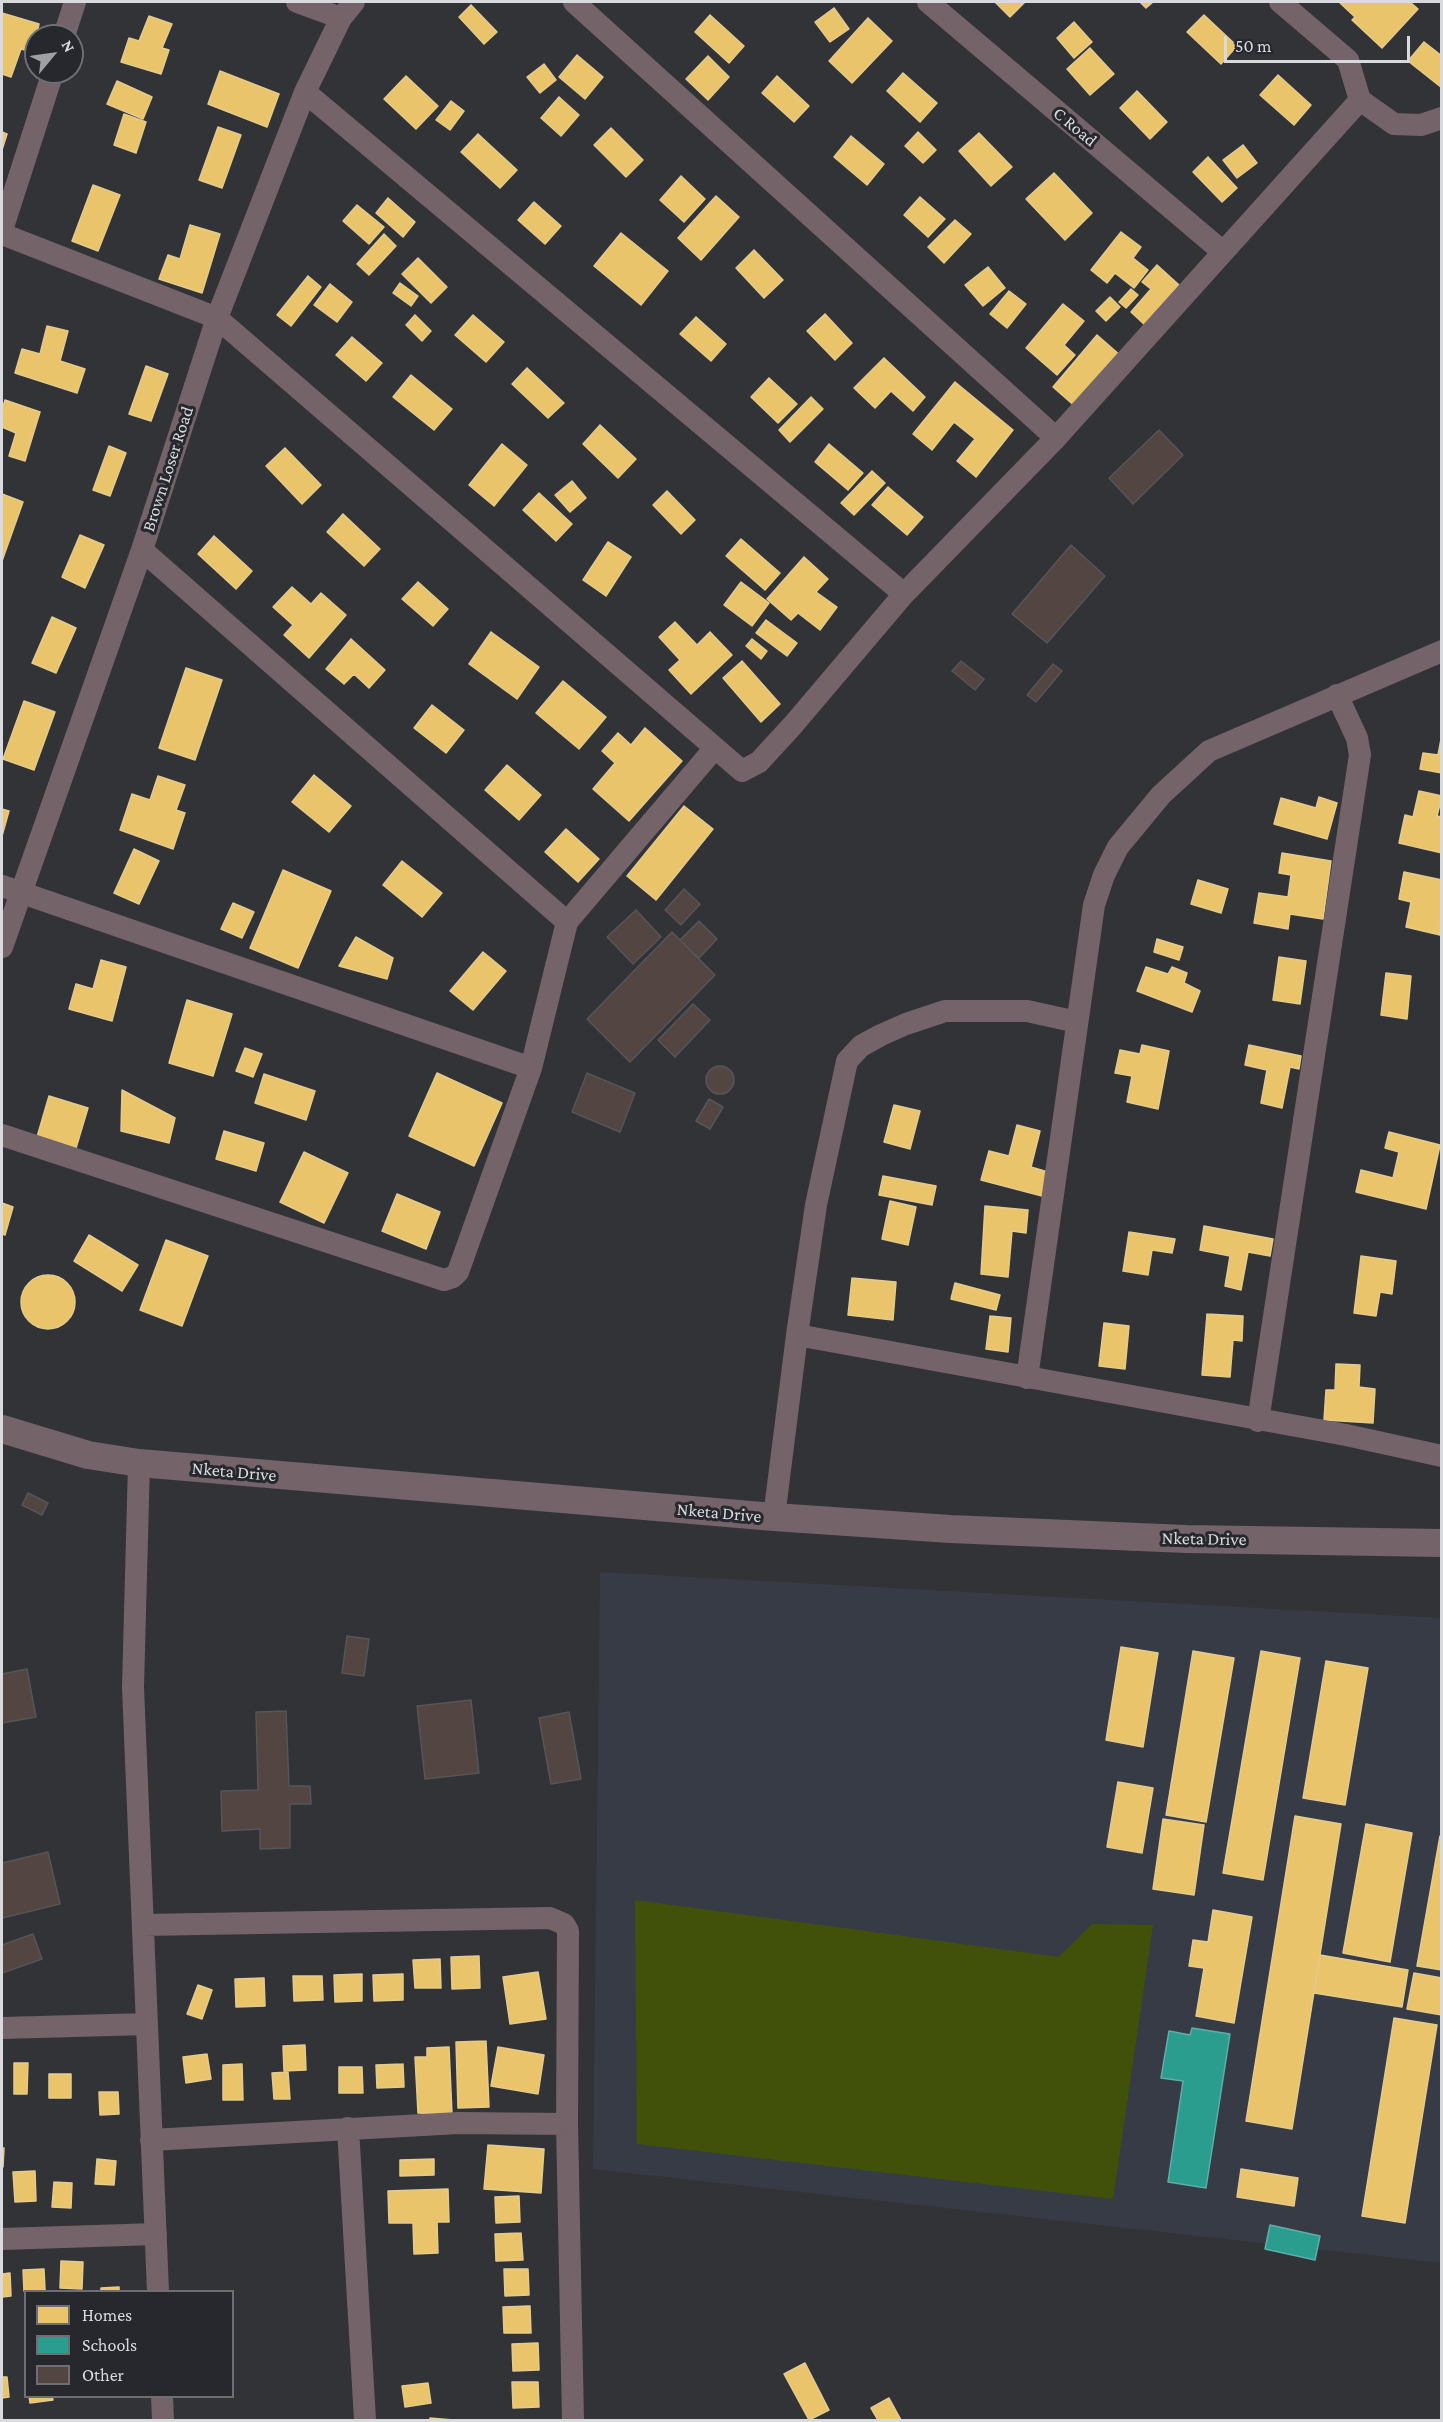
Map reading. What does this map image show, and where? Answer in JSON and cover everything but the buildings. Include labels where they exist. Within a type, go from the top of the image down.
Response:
[{"type":"street","points":[[68,24],[75,2]]},
{"type":"street","points":[[297,2],[347,10]]},
{"type":"street","points":[[574,2],[1056,438]]},
{"type":"street","name":"C Road","points":[[928,2],[1223,252]]},
{"type":"street","points":[[1280,2],[1348,60],[1360,100],[1394,124],[1421,125],[1442,118]]},
{"type":"street","name":"Brown Loser Road","points":[[2,947],[11,890],[141,550],[217,318],[305,92],[347,10]]},
{"type":"street","points":[[48,84],[2,232],[217,318],[742,771],[759,762],[904,594],[1056,438],[1360,100]]},
{"type":"street","points":[[305,92],[904,594]]},
{"type":"street","points":[[141,550],[567,922]]},
{"type":"street","points":[[1027,1378],[1094,905],[1104,875],[1118,847],[1161,795],[1209,751],[1442,651]]},
{"type":"street","points":[[1258,1421],[1360,755],[1357,738],[1337,695]]},
{"type":"street","points":[[2,1135],[444,1280],[453,1277],[458,1272],[531,1068],[567,922],[714,749]]},
{"type":"street","points":[[11,890],[531,1068]]},
{"type":"street","points":[[774,1517],[796,1335],[816,1205],[847,1061],[861,1046],[881,1035],[945,1011],[1027,1011],[1077,1022]]},
{"type":"street","points":[[796,1335],[1258,1421],[1346,1435],[1442,1456]]},
{"type":"street","name":"Nketa Drive","points":[[2,1429],[88,1455],[139,1463],[774,1517],[950,1529],[1186,1539],[1441,1543]]},
{"type":"street","points":[[139,1463],[133,1687],[159,2290]]},
{"type":"street","points":[[143,1925],[550,1918],[564,1924],[568,1931],[567,2124],[573,2421]]},
{"type":"street","points":[[2,2028],[147,2024]]},
{"type":"street","points":[[151,2140],[459,2123],[567,2124]]},
{"type":"street","points":[[348,2128],[364,2421]]},
{"type":"street","points":[[2,2239],[156,2234]]},
{"type":"street","points":[[162,2398],[163,2421]]},
{"type":"shaded area","points":[[600,1572],[1441,1618],[1441,2263],[593,2169]]},
{"type":"green space","points":[[635,1900],[1059,1957],[1092,1924],[1153,1925],[1113,2199],[637,2144]]}]
